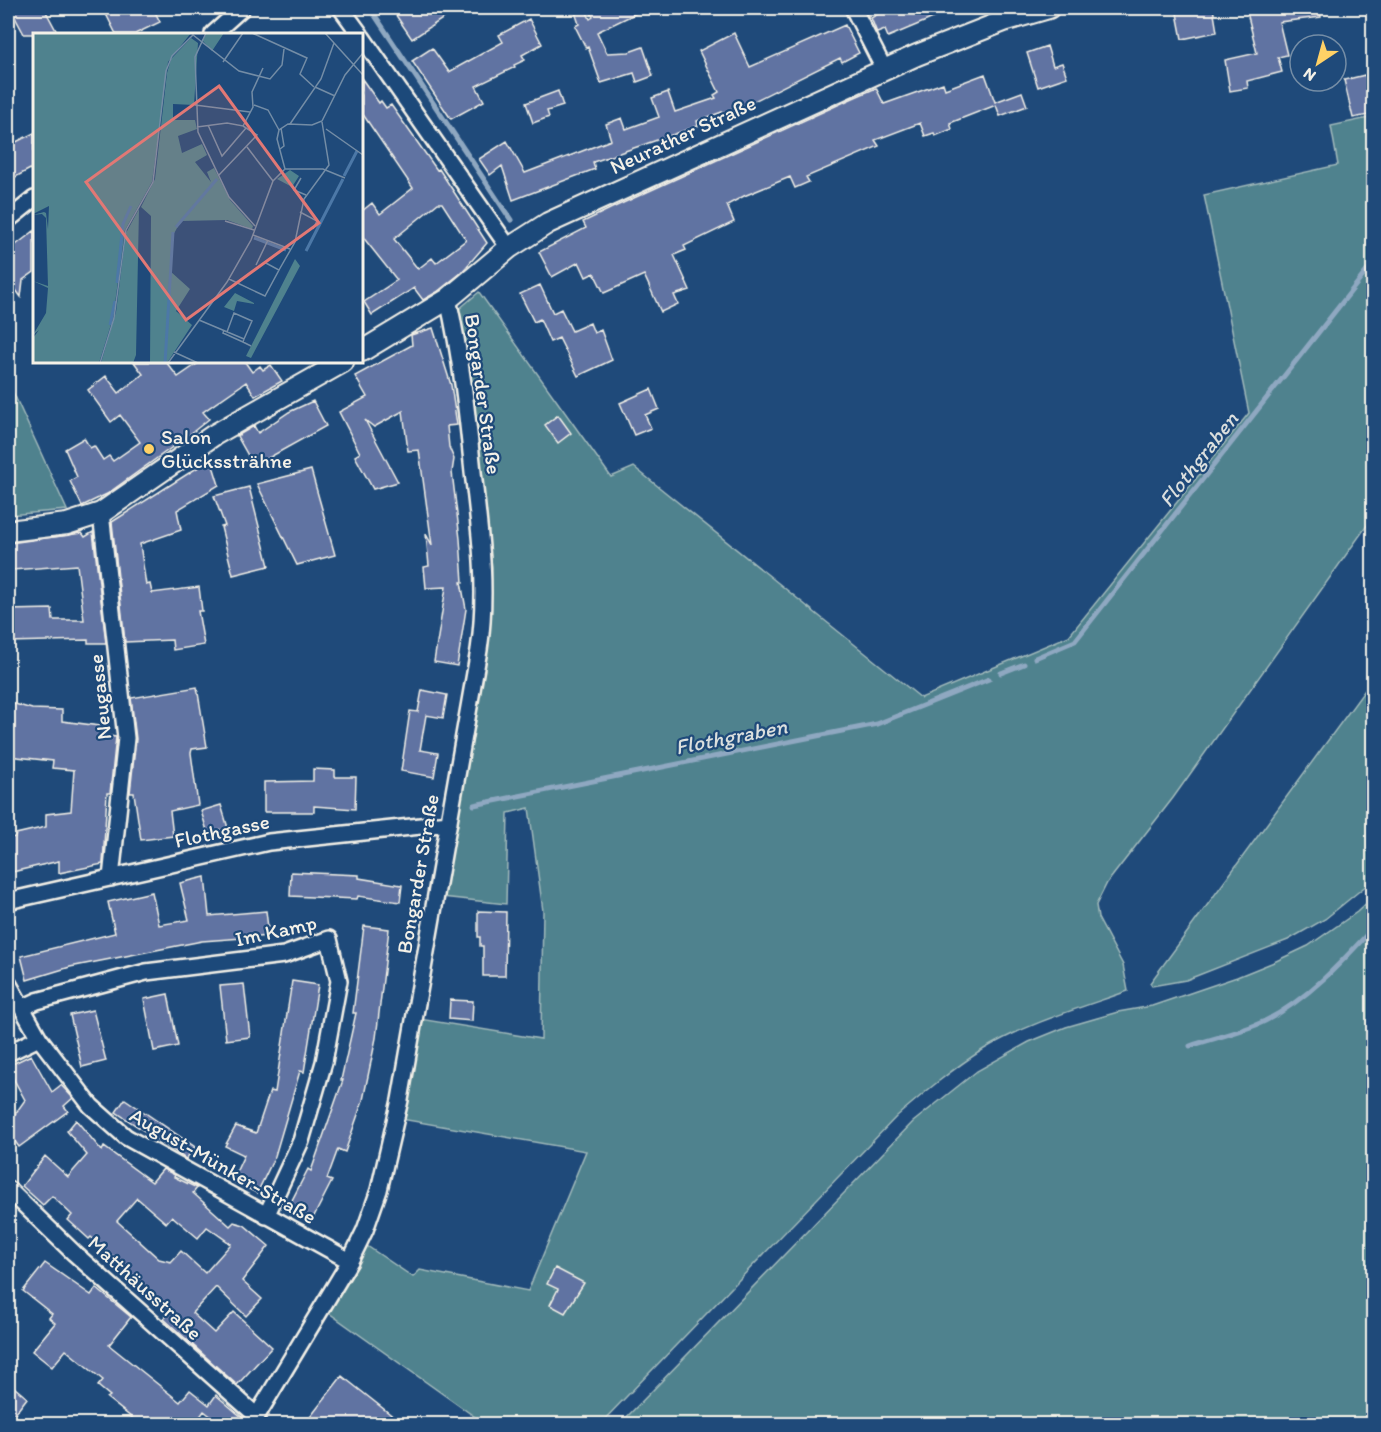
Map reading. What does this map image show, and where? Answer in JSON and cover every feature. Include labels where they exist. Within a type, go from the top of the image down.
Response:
[{"type":"street","points":[[214,33],[242,8]]},
{"type":"street","points":[[341,8],[360,33]]},
{"type":"street","points":[[853,8],[884,69]]},
{"type":"street","name":"Neurather Straße","points":[[363,350],[448,299],[509,248],[548,223],[884,69],[976,31],[1049,8]]},
{"type":"street","points":[[363,38],[509,248]]},
{"type":"street","points":[[8,220],[33,200]]},
{"type":"street","name":"Bongarder Straße","points":[[254,1420],[350,1261],[369,1220],[388,1159],[479,650],[484,588],[464,391],[448,299]]},
{"type":"street","points":[[8,531],[67,524],[101,513],[214,435],[341,363]]},
{"type":"street","name":"Neugasse","points":[[101,513],[126,738],[111,878]]},
{"type":"street","name":"Flothgasse","points":[[8,901],[269,842],[449,823]]},
{"type":"street","name":"Im Kamp","points":[[22,1008],[37,1000],[146,972],[284,955],[329,939],[339,981],[321,1072],[301,1141],[266,1216]]},
{"type":"street","points":[[8,983],[39,1038],[8,1053]]},
{"type":"street","name":"August-Münker-Straße","points":[[39,1038],[91,1106],[114,1128],[266,1216],[350,1261]]},
{"type":"street","name":"Matthäusstraße","points":[[8,1189],[254,1420]]},
{"type":"green space","points":[[1373,117],[1373,517],[1173,798],[1107,883],[1096,905],[1098,918],[1123,965],[1128,991],[1018,1031],[984,1049],[928,1090],[897,1116],[600,1424],[485,1424],[329,1313],[367,1246],[413,1277],[420,1270],[528,1291],[586,1151],[401,1119],[420,1019],[541,1039],[543,911],[529,808],[508,813],[506,904],[442,897],[490,623],[492,567],[459,309],[479,292],[611,477],[634,467],[921,698],[1069,636],[1249,413],[1204,195],[1338,165],[1331,126]]},
{"type":"green space","points":[[8,381],[67,510],[8,515]]},
{"type":"green space","points":[[1373,679],[1373,880],[1325,919],[1288,940],[1186,980],[1152,986],[1150,983]]},
{"type":"green space","points":[[1373,897],[1373,1424],[620,1424],[913,1122],[977,1071],[1029,1042],[1066,1027],[1118,1012],[1152,1006],[1274,962],[1308,946],[1357,912]]},
{"type":"building","points":[[10,8],[44,8],[57,33],[33,33],[24,34]]},
{"type":"building","points":[[103,8],[153,8],[160,22],[137,33],[116,33]]},
{"type":"building","points":[[391,8],[459,8],[412,39]]},
{"type":"building","points":[[585,8],[590,19],[593,17],[589,8],[647,8],[597,32],[607,53],[629,52],[643,47],[653,76],[637,82],[634,73],[601,83],[588,47],[586,48],[575,26],[579,24],[574,9]]},
{"type":"building","points":[[887,8],[957,8],[888,37],[885,30],[877,33],[871,18]]},
{"type":"building","points":[[1176,8],[1213,8],[1217,32],[1182,39]]},
{"type":"building","points":[[1246,8],[1320,8],[1321,17],[1279,22],[1287,55],[1278,57],[1282,72],[1247,81],[1248,88],[1230,91],[1225,60],[1257,53]]},
{"type":"building","points":[[529,19],[542,44],[522,55],[525,60],[514,65],[515,67],[476,86],[484,101],[451,119],[412,61],[432,48],[449,72],[503,42],[499,35]]},
{"type":"building","points":[[845,25],[859,53],[842,62],[840,58],[724,116],[722,112],[697,121],[698,126],[593,162],[595,169],[513,200],[502,166],[490,175],[479,159],[507,141],[525,173],[611,140],[606,124],[622,118],[626,129],[659,117],[652,98],[668,92],[675,112],[716,98],[714,95],[719,92],[699,51],[734,33],[750,67]]},
{"type":"building","points":[[1047,46],[1053,66],[1062,63],[1067,77],[1038,87],[1027,53]]},
{"type":"building","points":[[985,74],[995,102],[1022,92],[1027,106],[1000,116],[996,105],[950,123],[952,129],[935,136],[934,133],[925,136],[920,123],[875,140],[879,146],[806,177],[809,182],[795,188],[790,177],[727,205],[734,222],[684,246],[686,250],[674,255],[690,290],[674,295],[678,304],[661,312],[644,275],[604,293],[594,273],[586,277],[579,262],[552,277],[539,252],[586,228],[583,222],[876,88],[884,104],[943,83],[945,89]]},
{"type":"building","points":[[1365,75],[1367,85],[1374,84],[1374,114],[1353,118],[1347,93],[1348,79]]},
{"type":"building","points":[[363,80],[379,103],[381,101],[386,108],[391,105],[437,170],[439,169],[487,243],[461,273],[437,292],[423,300],[414,288],[372,315],[364,302],[397,280],[363,237],[363,210],[372,203],[380,214],[413,188],[363,114]],"holes":[[[438,203],[442,203],[466,240],[436,263],[432,258],[418,269],[394,239]]]},
{"type":"building","points":[[558,91],[563,106],[547,111],[549,117],[533,123],[526,103]]},
{"type":"building","points":[[33,134],[33,168],[8,181],[8,146]]},
{"type":"building","points":[[33,232],[33,273],[23,280],[21,297],[8,279],[8,251]]},
{"type":"building","points":[[540,285],[553,313],[561,309],[572,331],[590,323],[594,333],[601,330],[612,360],[578,376],[559,338],[550,342],[540,319],[534,322],[520,294]]},
{"type":"building","points":[[433,328],[451,385],[457,425],[447,426],[449,447],[454,459],[452,472],[460,539],[463,582],[461,582],[466,609],[457,666],[434,662],[446,587],[426,588],[424,567],[429,566],[426,534],[432,545],[419,450],[408,451],[403,411],[374,427],[365,420],[398,482],[373,489],[355,456],[360,453],[339,412],[367,397],[355,376],[412,345],[411,335]]},
{"type":"building","points":[[135,363],[167,363],[178,377],[199,363],[246,363],[252,372],[260,366],[263,370],[271,365],[282,381],[255,396],[246,382],[203,412],[209,419],[189,435],[107,494],[82,506],[70,481],[77,477],[65,449],[84,438],[90,448],[94,446],[103,460],[109,456],[113,461],[140,442],[120,415],[111,422],[88,390],[106,376],[119,393],[143,374]]},
{"type":"building","points":[[651,389],[659,409],[645,415],[651,428],[634,435],[620,403]]},
{"type":"building","points":[[313,401],[326,426],[254,466],[237,436],[254,426],[258,433],[289,412]]},
{"type":"building","points":[[558,415],[571,433],[558,443],[545,425]]},
{"type":"building","points":[[211,459],[219,485],[177,510],[181,530],[140,544],[146,585],[150,584],[152,593],[199,587],[202,611],[198,611],[204,645],[173,650],[172,640],[125,642],[112,522]]},
{"type":"building","points":[[311,470],[335,555],[297,565],[257,484]]},
{"type":"building","points":[[249,487],[269,566],[233,575],[221,527],[225,526],[214,496]]},
{"type":"building","points":[[93,532],[106,643],[88,643],[88,640],[8,642],[8,610],[52,609],[53,620],[84,620],[77,565],[12,570],[10,543],[82,533],[85,537]]},
{"type":"building","points":[[197,687],[207,747],[192,749],[191,753],[198,805],[170,811],[173,836],[141,840],[134,793],[130,793],[136,739],[131,698]]},
{"type":"building","points":[[422,690],[447,695],[443,718],[426,715],[420,750],[438,753],[434,777],[401,771],[410,711],[418,712]]},
{"type":"building","points":[[8,702],[32,709],[62,710],[62,721],[100,726],[100,735],[116,737],[110,793],[107,793],[103,864],[59,873],[59,861],[8,873],[8,839],[15,837],[16,834],[46,827],[46,814],[71,811],[74,770],[52,768],[53,761],[8,756]]},
{"type":"building","points":[[313,769],[335,770],[335,777],[356,777],[355,809],[314,806],[314,812],[264,812],[264,782],[313,781]]},
{"type":"building","points":[[221,805],[228,828],[208,834],[201,811]]},
{"type":"building","points":[[291,872],[359,875],[359,878],[402,885],[400,902],[358,896],[357,899],[290,896]]},
{"type":"building","points":[[205,877],[209,916],[266,911],[269,936],[202,941],[70,967],[27,980],[21,956],[115,933],[108,902],[152,892],[159,925],[189,920],[180,883]]},
{"type":"building","points":[[478,911],[506,912],[505,976],[483,976],[483,946],[480,946],[480,937],[478,937]]},
{"type":"building","points":[[364,926],[389,929],[376,1038],[363,1100],[345,1152],[338,1149],[327,1179],[332,1181],[311,1222],[287,1210],[308,1169],[311,1171],[343,1080],[341,1080],[356,1013],[353,1013]]},
{"type":"building","points":[[292,981],[318,985],[304,1072],[300,1071],[275,1156],[257,1193],[232,1181],[244,1155],[225,1146],[236,1126],[256,1133],[270,1091],[275,1092]]},
{"type":"building","points":[[244,984],[250,1037],[226,1040],[220,986]]},
{"type":"building","points":[[168,994],[178,1046],[154,1051],[144,999]]},
{"type":"building","points":[[450,1000],[473,1001],[472,1021],[449,1019]]},
{"type":"building","points":[[93,1010],[106,1061],[82,1067],[70,1015]]},
{"type":"building","points":[[31,1055],[52,1092],[61,1085],[73,1098],[64,1106],[68,1111],[19,1147],[8,1132],[8,1124],[25,1100],[13,1078],[8,1081],[8,1066]]},
{"type":"building","points":[[125,1099],[195,1147],[186,1159],[116,1112]]},
{"type":"building","points":[[76,1120],[102,1151],[104,1147],[152,1182],[163,1169],[175,1175],[174,1177],[197,1188],[193,1193],[230,1226],[234,1222],[244,1225],[269,1246],[242,1281],[262,1299],[246,1316],[216,1287],[192,1313],[214,1333],[234,1312],[272,1347],[237,1385],[164,1319],[171,1310],[91,1237],[89,1239],[68,1220],[72,1215],[52,1196],[43,1205],[22,1186],[45,1156],[68,1177],[87,1155],[67,1131]],"holes":[[[137,1198],[166,1223],[172,1216],[198,1238],[207,1227],[231,1244],[205,1273],[181,1251],[171,1262],[159,1259],[117,1221]]]},
{"type":"building","points":[[45,1263],[91,1295],[96,1288],[131,1317],[109,1345],[180,1402],[190,1390],[209,1405],[216,1395],[244,1419],[242,1425],[222,1425],[204,1411],[194,1425],[141,1425],[107,1398],[110,1396],[98,1386],[103,1380],[66,1350],[52,1367],[32,1351],[55,1323],[49,1318],[52,1314],[23,1291]]},
{"type":"building","points":[[555,1268],[584,1283],[565,1313],[550,1305],[558,1289],[547,1284]]},
{"type":"building","points":[[342,1376],[404,1425],[304,1425]]},
{"type":"building","points":[[8,1382],[27,1398],[8,1423]]},
{"type":"waterway","points":[[370,8],[511,220]]},
{"type":"waterway","name":"Flothgraben","points":[[1035,658],[1075,641],[1374,262]]},
{"type":"waterway","name":"Flothgraben","points":[[1001,673],[1024,664]]},
{"type":"waterway","name":"Flothgraben","points":[[474,805],[877,724],[989,679]]},
{"type":"waterway","points":[[1190,1046],[1247,1028],[1281,1012],[1310,991],[1374,927]]},
{"type":"place","name":"Salon Glückssträhne","points":[[149,449]]}]
